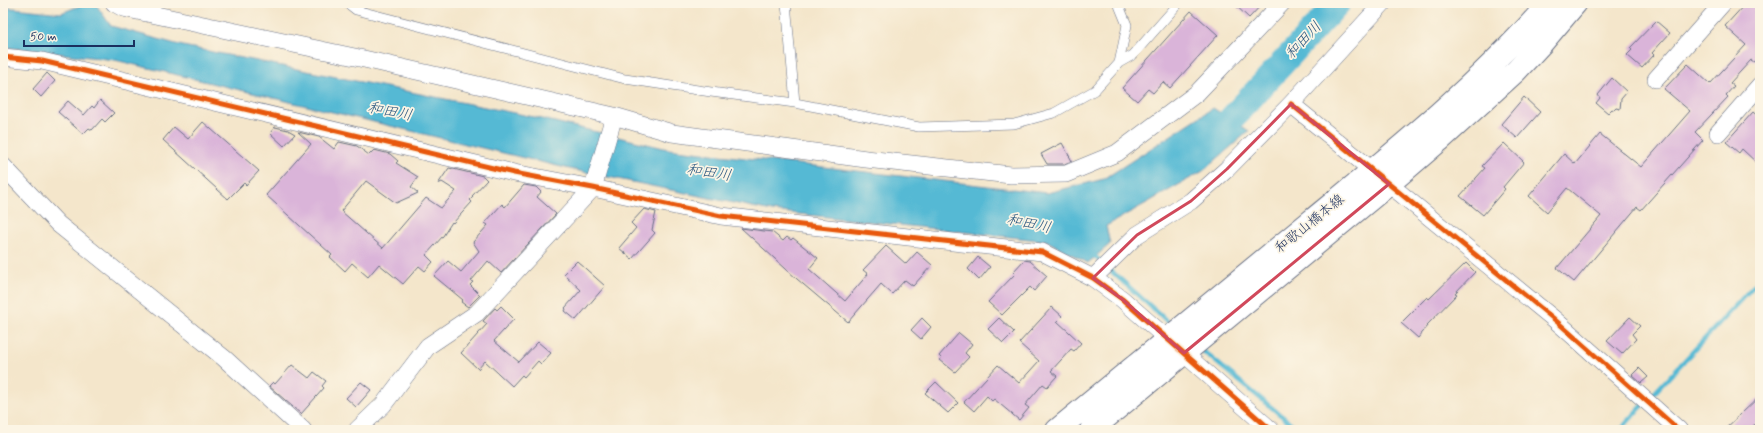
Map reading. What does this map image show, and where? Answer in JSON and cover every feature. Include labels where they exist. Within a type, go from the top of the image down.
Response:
[{"type":"main road","name":"和歌山橋本線","points":[[1057,430],[1372,171],[1486,70],[1549,3]]},
{"type":"main road","name":"和歌山橋本線","points":[[1091,430],[1389,184],[1516,71],[1576,3]]},
{"type":"street","points":[[114,3],[123,8],[364,59],[672,133],[866,159],[1011,175],[1066,174],[1116,153],[1196,93],[1282,3]]},
{"type":"street","points":[[1093,278],[1137,235],[1190,201],[1227,169],[1291,104],[1383,3]]},
{"type":"street","points":[[1656,79],[1723,3]]},
{"type":"street","points":[[3,57],[42,61],[514,173],[593,188],[721,216],[1042,252],[1093,278],[1122,299],[1271,430]]},
{"type":"street","points":[[1718,132],[1760,85]]},
{"type":"street","points":[[1291,104],[1554,320],[1679,430]]},
{"type":"street","points":[[357,430],[383,405],[428,346],[477,313],[593,188],[613,119]]},
{"type":"street","points":[[3,166],[58,224],[224,358],[303,430]]},
{"type":"lane","points":[[347,3],[356,10],[625,79],[795,103],[919,127],[1014,124],[1054,113],[1095,90],[1119,63],[1133,55],[1179,3]]},
{"type":"lane","points":[[786,3],[795,103]]},
{"type":"lane","points":[[1118,3],[1127,25],[1119,63]]},
{"type":"highlighted area","points":[[1291,104],[1389,184],[1184,353],[1122,299],[1093,278],[1137,235],[1191,201],[1227,169]]},
{"type":"water","points":[[87,3],[95,3],[111,26],[183,46],[534,117],[668,149],[1047,193],[1104,179],[1213,108],[1249,131],[1203,171],[1106,226],[1110,244],[1088,263],[1047,241],[772,211],[570,169],[115,60],[3,47],[3,7],[61,13]]},
{"type":"building","points":[[1233,3],[1263,3],[1249,18]]},
{"type":"building","points":[[1746,3],[1760,3],[1760,55],[1754,62],[1751,60],[1730,83],[1734,86],[1726,95],[1728,97],[1695,132],[1703,140],[1641,210],[1637,207],[1574,282],[1557,268],[1601,216],[1567,188],[1547,212],[1529,196],[1564,154],[1575,164],[1600,134],[1641,167],[1690,111],[1664,89],[1688,64],[1710,84],[1746,45],[1725,26]]},
{"type":"building","points":[[1191,11],[1218,35],[1170,88],[1163,82],[1153,93],[1148,89],[1137,101],[1122,88]]},
{"type":"building","points":[[1656,21],[1670,33],[1652,53],[1654,55],[1642,68],[1627,55],[1632,50],[1630,48]]},
{"type":"building","points":[[47,73],[55,81],[41,97],[33,89]]},
{"type":"building","points":[[1612,78],[1627,92],[1621,99],[1620,109],[1612,109],[1608,113],[1596,103],[1600,98],[1598,95]]},
{"type":"building","points":[[1524,97],[1540,112],[1517,138],[1501,124]]},
{"type":"building","points":[[100,100],[114,113],[105,122],[102,119],[92,130],[89,128],[83,134],[58,112],[68,101],[84,115],[92,106],[94,108]]},
{"type":"building","points":[[1753,112],[1760,118],[1760,166],[1742,149],[1739,153],[1726,142]]},
{"type":"building","points":[[203,122],[259,171],[246,185],[244,183],[228,199],[163,140],[174,127],[188,139]]},
{"type":"building","points":[[275,127],[288,130],[295,134],[284,146],[270,133]]},
{"type":"building","points":[[298,132],[319,137],[334,149],[339,142],[357,146],[369,155],[374,150],[390,154],[398,161],[396,163],[418,177],[411,187],[418,193],[396,203],[366,181],[341,211],[383,248],[426,198],[441,208],[456,191],[442,182],[438,184],[449,168],[483,176],[487,180],[472,196],[473,197],[470,200],[472,202],[453,223],[452,222],[443,236],[426,255],[433,262],[425,271],[419,266],[403,284],[379,264],[368,277],[352,263],[345,271],[330,257],[332,255],[266,195],[311,144]]},
{"type":"building","points":[[1062,143],[1072,161],[1064,164],[1047,164],[1041,154]]},
{"type":"building","points":[[1504,143],[1524,162],[1503,187],[1505,189],[1483,215],[1460,196],[1485,168],[1482,166]]},
{"type":"building","points":[[524,185],[536,187],[541,192],[537,197],[556,214],[501,273],[488,261],[471,281],[473,282],[470,285],[480,295],[468,307],[461,302],[463,300],[434,276],[448,261],[461,272],[479,251],[473,242],[488,225],[485,223],[502,204],[505,207]]},
{"type":"building","points":[[644,209],[656,212],[652,230],[655,233],[632,259],[619,248],[636,228],[631,223]]},
{"type":"building","points":[[741,228],[772,232],[783,241],[787,237],[791,240],[793,238],[818,258],[809,269],[845,301],[868,274],[863,270],[886,246],[906,264],[917,252],[932,265],[913,286],[905,280],[892,294],[881,284],[848,322],[797,279]]},
{"type":"building","points":[[978,257],[990,267],[979,280],[968,269]]},
{"type":"building","points":[[1024,260],[1030,261],[1047,276],[1034,291],[1030,287],[1002,315],[988,302],[1015,274],[1013,272]]},
{"type":"building","points":[[577,261],[605,286],[576,320],[565,311],[565,308],[581,290],[564,274]]},
{"type":"building","points":[[1466,263],[1475,272],[1455,293],[1457,294],[1427,325],[1428,326],[1418,338],[1401,323],[1427,297],[1429,299]]},
{"type":"building","points":[[501,306],[514,319],[494,341],[519,362],[538,342],[551,353],[541,364],[538,361],[524,377],[522,375],[512,386],[485,361],[478,369],[461,353],[487,324],[483,321],[495,308],[497,310]]},
{"type":"building","points":[[1052,307],[1062,316],[1057,321],[1081,343],[1074,351],[1071,349],[1051,371],[1057,376],[1047,387],[1043,384],[1025,405],[1029,408],[1019,420],[994,399],[992,401],[987,396],[974,411],[964,402],[998,365],[1019,383],[1039,361],[1019,343]]},
{"type":"building","points":[[1630,317],[1640,326],[1632,334],[1636,339],[1622,354],[1607,341]]},
{"type":"building","points":[[922,318],[931,327],[921,339],[911,330]]},
{"type":"building","points":[[999,318],[1014,332],[1003,343],[988,329]]},
{"type":"building","points":[[959,333],[972,344],[965,353],[969,357],[955,372],[940,360],[941,358],[939,356]]},
{"type":"building","points":[[292,365],[309,378],[314,372],[326,381],[322,386],[324,388],[301,414],[269,386],[273,382],[275,384]]},
{"type":"building","points":[[1639,368],[1648,377],[1641,383],[1632,375]]},
{"type":"building","points":[[361,382],[371,390],[356,407],[346,398]]},
{"type":"building","points":[[936,382],[958,403],[948,413],[925,393]]},
{"type":"building","points":[[1760,396],[1760,419],[1749,430],[1724,430]]},
{"type":"waterway","name":"和田川","points":[[1207,145],[1338,3]]},
{"type":"waterway","points":[[1091,253],[1167,321]]},
{"type":"waterway","points":[[1620,430],[1760,279]]},
{"type":"waterway","points":[[1204,352],[1299,430]]},
{"type":"cycle path","points":[[3,57],[42,61],[514,173],[593,188],[721,216],[1042,252],[1093,278],[1122,299],[1271,430]]},
{"type":"cycle path","points":[[1291,104],[1554,319],[1679,430]]}]
